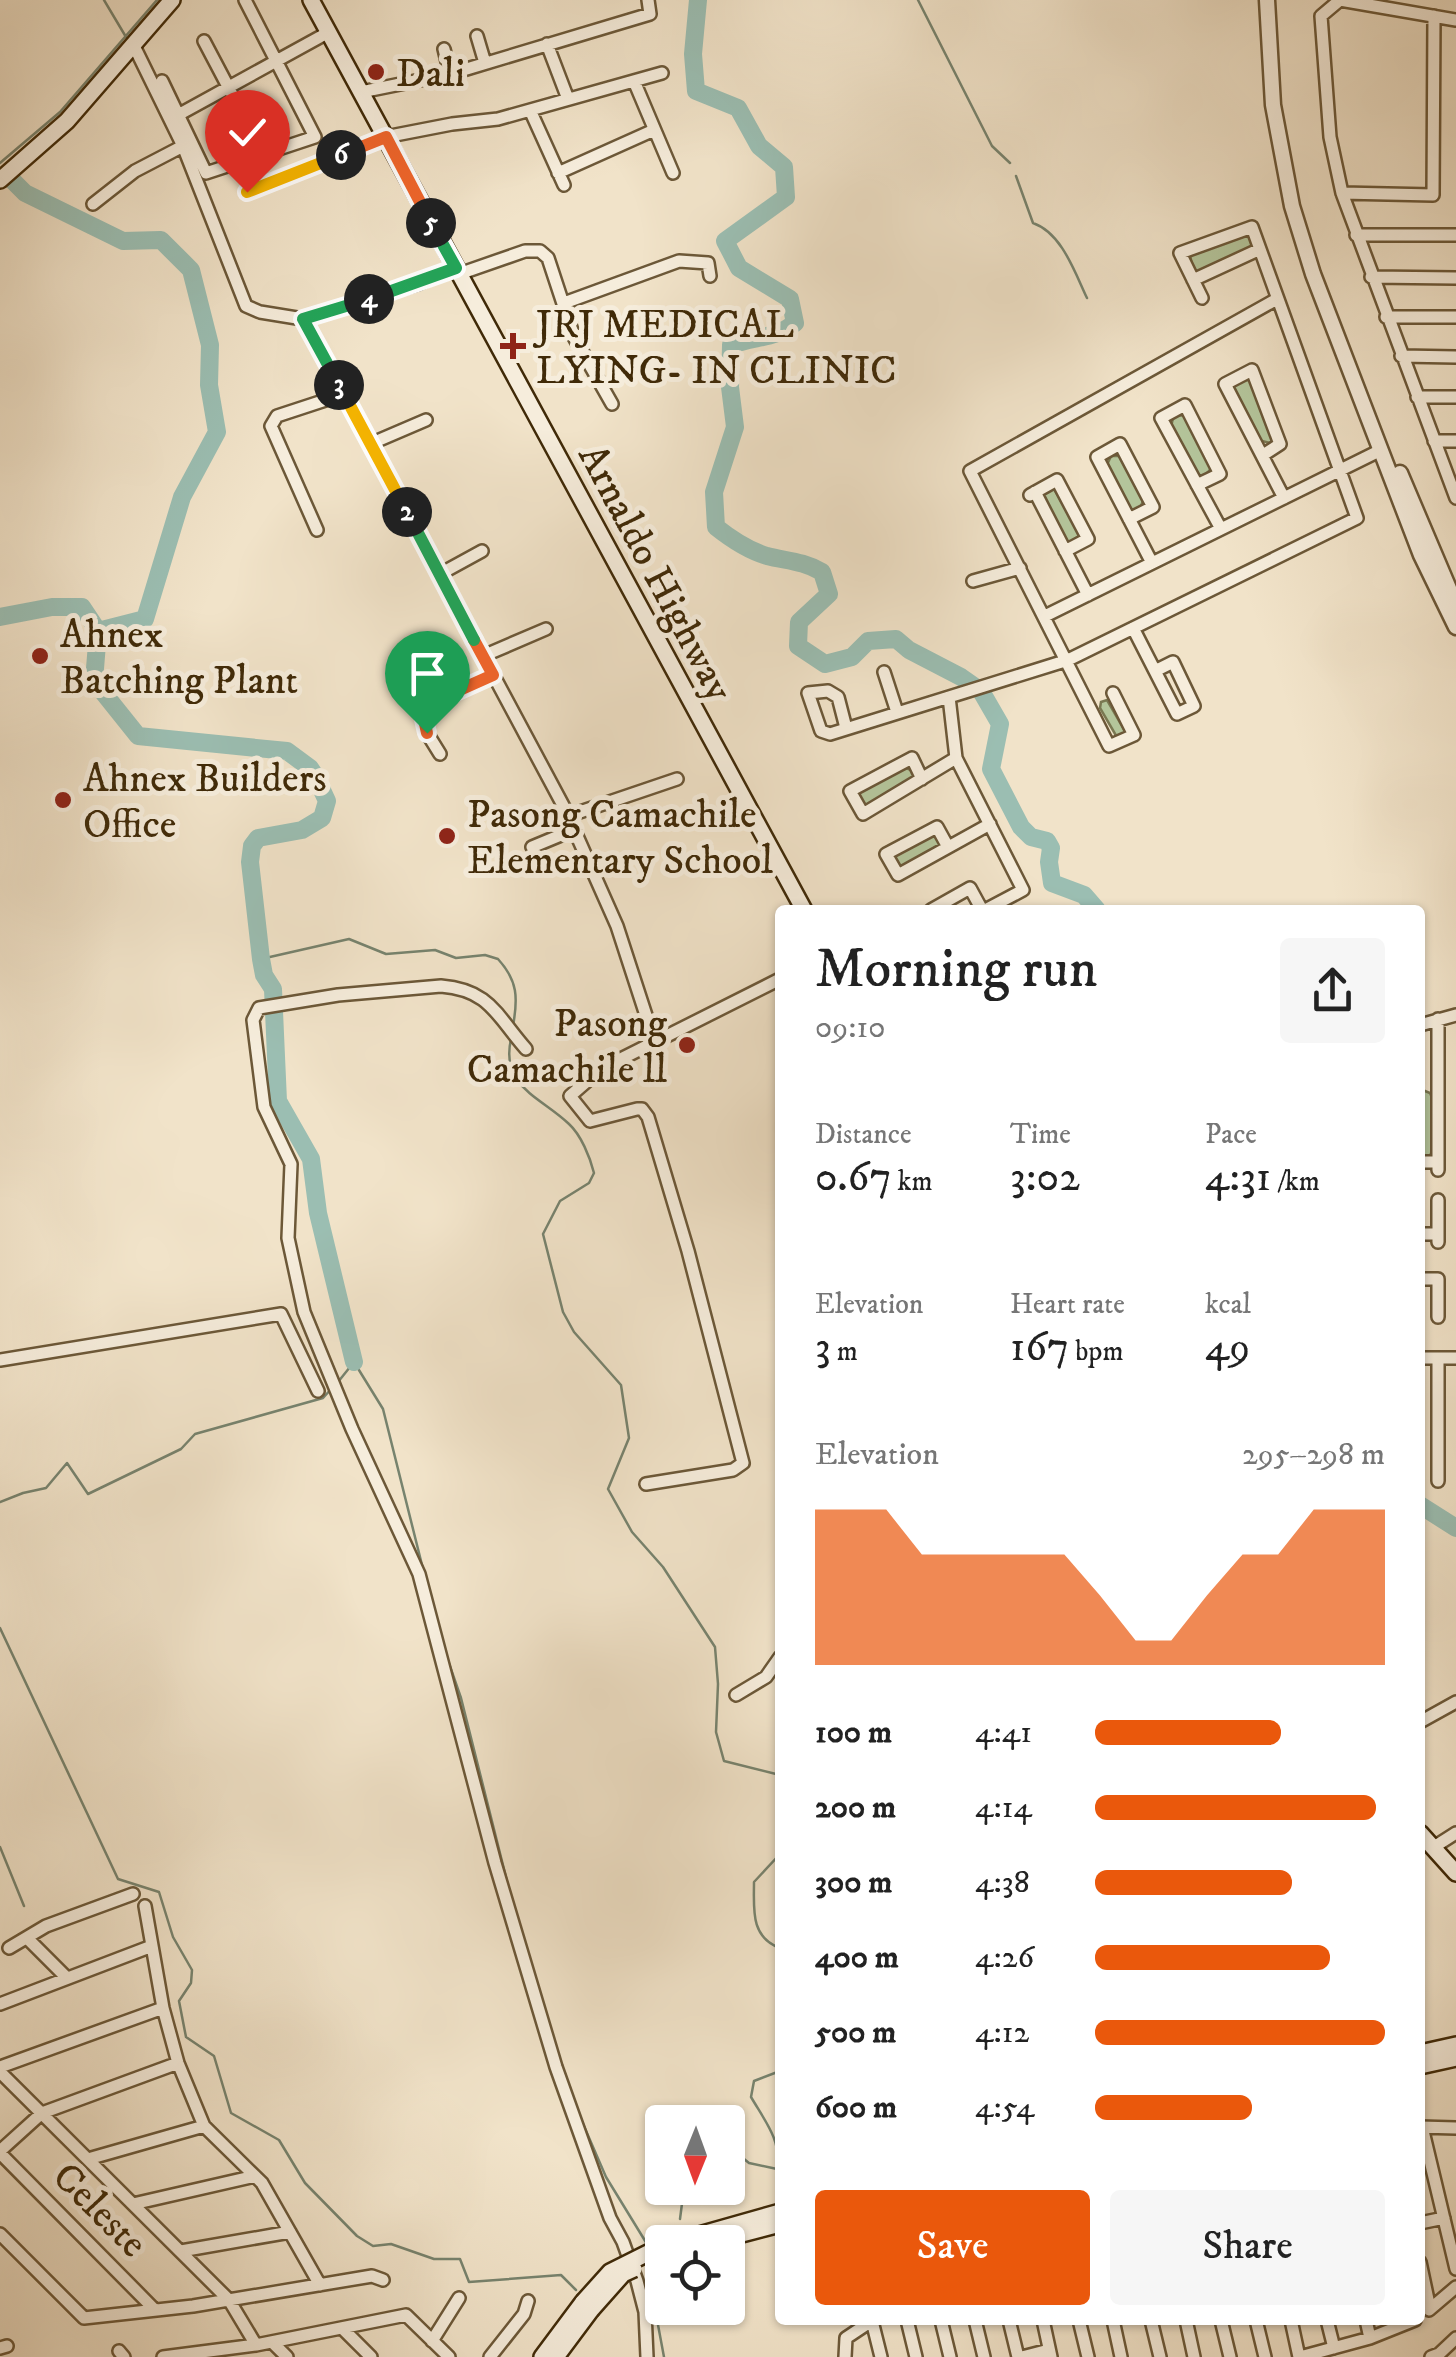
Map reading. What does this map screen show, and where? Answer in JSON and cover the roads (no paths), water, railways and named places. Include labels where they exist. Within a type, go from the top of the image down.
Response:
[{"type":"main road","points":[[0,180],[67,121],[172,0]]},
{"type":"main road","name":"Arnaldo Highway","points":[[312,0],[801,905]]},
{"type":"main road","points":[[1425,1839],[1454,1866]]},
{"type":"main road","points":[[1425,2052],[1456,2046]]},
{"type":"main road","points":[[1425,2065],[1456,2058]]},
{"type":"main road","points":[[743,2225],[775,2214]]},
{"type":"main road","points":[[745,2231],[775,2225]]},
{"type":"main road","points":[[556,2357],[610,2272],[645,2254]]},
{"type":"main road","points":[[542,2357],[587,2306],[623,2274],[645,2264]]},
{"type":"street","points":[[162,81],[206,173],[316,137],[245,0]]},
{"type":"street","points":[[361,92],[450,74],[650,14],[648,0]]},
{"type":"street","points":[[1268,0],[1273,105],[1292,206],[1313,274],[1421,554],[1456,627]]},
{"type":"street","points":[[1277,0],[1282,104],[1310,234],[1424,535],[1456,606]]},
{"type":"street","points":[[1456,20],[1340,0],[1321,16],[1330,137],[1342,193],[1456,498]]},
{"type":"street","points":[[1342,193],[1433,196],[1434,16]]},
{"type":"street","points":[[178,116],[329,32]]},
{"type":"street","points":[[477,36],[485,63]]},
{"type":"street","points":[[204,41],[264,155]]},
{"type":"street","points":[[547,44],[568,100]]},
{"type":"street","points":[[134,46],[183,146],[246,306],[303,319],[525,251],[540,251],[548,258],[574,337],[612,404]]},
{"type":"street","points":[[444,49],[450,74]]},
{"type":"street","points":[[247,192],[386,137],[498,119],[662,73]]},
{"type":"street","points":[[634,81],[673,173]]},
{"type":"street","points":[[530,110],[561,179],[654,130]]},
{"type":"street","points":[[93,204],[135,172],[183,146]]},
{"type":"street","points":[[846,728],[1068,660],[1358,518],[1252,227],[1180,253],[1202,298]]},
{"type":"street","points":[[1356,235],[1456,234]]},
{"type":"street","points":[[1193,280],[1258,250]]},
{"type":"street","points":[[564,302],[679,261],[708,264],[710,276]]},
{"type":"street","points":[[1371,277],[1456,278]]},
{"type":"street","points":[[1091,705],[1116,692],[1134,735],[1109,746],[970,471],[1276,299]]},
{"type":"street","points":[[1386,317],[1456,318]]},
{"type":"street","points":[[303,319],[568,816],[617,926],[655,1042]]},
{"type":"street","points":[[1402,356],[1456,357]]},
{"type":"street","points":[[1263,455],[1278,447],[1280,440],[1252,370],[1225,384],[1284,498]]},
{"type":"street","points":[[317,530],[271,426],[277,416],[344,394]]},
{"type":"street","points":[[1417,397],[1456,398]]},
{"type":"street","points":[[1197,485],[1220,474],[1185,405],[1160,418],[1221,530]]},
{"type":"street","points":[[370,444],[426,420]]},
{"type":"street","points":[[1434,441],[1456,441]]},
{"type":"street","points":[[1129,519],[1153,507],[1120,444],[1097,457],[1129,519],[1152,563]]},
{"type":"street","points":[[1045,616],[1381,450]]},
{"type":"street","points":[[1066,550],[1088,540],[1057,480],[1032,493],[1088,595]]},
{"type":"street","points":[[440,574],[482,551]]},
{"type":"street","points":[[973,581],[1020,568]]},
{"type":"street","points":[[1133,628],[1155,671]]},
{"type":"street","points":[[483,656],[546,629]]},
{"type":"street","points":[[884,672],[897,712]]},
{"type":"street","points":[[440,754],[427,733],[422,710],[493,675]]},
{"type":"street","points":[[949,696],[956,758],[1023,890],[994,905]]},
{"type":"street","points":[[922,779],[912,758],[850,792],[863,814],[922,779],[956,758]]},
{"type":"street","points":[[568,816],[677,779]]},
{"type":"street","points":[[948,848],[936,827],[886,854],[898,875],[948,848],[990,824]]},
{"type":"street","points":[[532,847],[573,830]]},
{"type":"street","points":[[939,905],[970,888],[981,905]]},
{"type":"street","points":[[646,1484],[733,1470],[743,1464],[693,1268],[648,1117],[637,1109],[590,1121],[569,1100],[571,1093],[601,1068],[775,982]]},
{"type":"street","points":[[526,1049],[484,997],[463,988],[441,986],[299,1000],[258,1008],[253,1020],[264,1107],[291,1164],[288,1238],[304,1312],[419,1574],[496,1864],[551,2048],[610,2218],[624,2242],[638,2281],[645,2312],[647,2357]]},
{"type":"street","points":[[1425,1023],[1456,1015]]},
{"type":"street","points":[[1425,1163],[1438,1166],[1438,1019]]},
{"type":"street","points":[[1425,1088],[1438,1088]]},
{"type":"street","points":[[1425,1235],[1438,1238],[1434,1205]]},
{"type":"street","points":[[1425,1279],[1438,1278],[1438,1311],[1425,1307]]},
{"type":"street","points":[[0,1360],[281,1314],[318,1391]]},
{"type":"street","points":[[1425,1358],[1456,1358]]},
{"type":"street","points":[[1438,1358],[1438,1481]]},
{"type":"street","points":[[1425,1466],[1438,1466]]},
{"type":"street","points":[[736,1694],[766,1677],[775,1665]]},
{"type":"street","points":[[1425,1719],[1456,1702]]},
{"type":"street","points":[[1434,1847],[1456,1833]]},
{"type":"street","points":[[9,1948],[46,1926],[133,1894]]},
{"type":"street","points":[[145,1906],[163,2008],[178,2063],[204,2126],[254,2176],[320,2285]]},
{"type":"street","points":[[27,1938],[66,1978]]},
{"type":"street","points":[[3,1998],[152,1946]]},
{"type":"street","points":[[163,2008],[0,2070],[229,2300],[256,2345]]},
{"type":"street","points":[[0,2152],[42,2114],[178,2063]]},
{"type":"street","points":[[88,2159],[204,2126]]},
{"type":"street","points":[[1425,2127],[1456,2128]]},
{"type":"street","points":[[1425,2143],[1456,2268]]},
{"type":"street","name":"Celeste","points":[[0,2152],[155,2310]]},
{"type":"street","points":[[133,2204],[254,2176]]},
{"type":"street","points":[[1425,2223],[1444,2218]]},
{"type":"street","points":[[181,2251],[290,2232]]},
{"type":"street","points":[[0,2234],[84,2318],[229,2300],[372,2276],[384,2280]]},
{"type":"street","points":[[1425,2313],[1456,2287]]},
{"type":"street","points":[[432,2340],[459,2298]]},
{"type":"street","points":[[490,2357],[524,2314],[528,2300]]},
{"type":"street","points":[[163,2357],[206,2354],[406,2315],[448,2357]]},
{"type":"street","points":[[845,2357],[846,2338],[866,2325]]},
{"type":"street","points":[[874,2325],[881,2357]]},
{"type":"street","points":[[908,2325],[916,2357]]},
{"type":"street","points":[[942,2325],[950,2357]]},
{"type":"street","points":[[976,2325],[984,2357]]},
{"type":"street","points":[[1010,2325],[1020,2357],[1050,2353],[1043,2325]]},
{"type":"street","points":[[1080,2325],[1088,2357]]},
{"type":"street","points":[[1113,2325],[1121,2357]]},
{"type":"street","points":[[1153,2325],[1160,2357]]},
{"type":"street","points":[[1187,2325],[1194,2357]]},
{"type":"street","points":[[1222,2325],[1230,2357]]},
{"type":"street","points":[[1257,2325],[1265,2357]]},
{"type":"street","points":[[1292,2325],[1300,2357],[1370,2338],[1399,2325]]},
{"type":"street","points":[[1328,2325],[1334,2348]]},
{"type":"street","points":[[1367,2325],[1370,2338]]},
{"type":"street","points":[[342,2328],[371,2357]]},
{"type":"street","points":[[1437,2356],[1456,2338]]},
{"type":"street","points":[[272,2342],[287,2357]]},
{"type":"waterway","points":[[104,0],[126,37]]},
{"type":"waterway","points":[[0,163],[60,112],[157,0]]},
{"type":"waterway","points":[[698,0],[693,54],[696,91],[738,108],[759,146],[784,167],[786,197],[725,241],[739,268],[790,299],[795,323],[773,335],[731,345],[730,387],[735,427],[714,492],[716,527],[753,551],[822,572],[829,594],[799,622],[798,646],[825,664],[852,657],[868,641],[896,639],[981,691],[1000,724],[991,769],[1021,827],[1031,837],[1047,841],[1051,848],[1052,883],[1084,895],[1093,905]]},
{"type":"waterway","points":[[918,0],[992,146],[1010,163]]},
{"type":"waterway","points":[[1016,176],[1033,223],[1060,245],[1087,298]]},
{"type":"waterway","points":[[10,178],[25,193],[123,241],[161,240],[191,270],[210,345],[209,385],[217,432],[182,497],[145,619],[98,631]]},
{"type":"waterway","points":[[0,617],[52,607],[82,607],[98,631],[94,681],[138,736],[287,751],[316,777],[327,801],[322,818],[302,830],[258,838],[252,846],[250,862],[261,959],[264,975],[273,989],[278,1101],[311,1159],[318,1213],[354,1362]]},
{"type":"waterway","points":[[261,959],[349,939],[386,954],[435,950],[456,958],[485,955],[498,959],[513,982],[513,1026]]},
{"type":"waterway","points":[[511,1039],[511,1069],[517,1080],[573,1129],[594,1173],[589,1183],[560,1201],[543,1234],[563,1312],[574,1332],[621,1385],[629,1438],[608,1489],[632,1532],[663,1567],[715,1647],[716,1732],[724,1761],[775,1774]]},
{"type":"waterway","points":[[338,1382],[354,1362],[383,1409],[423,1569]]},
{"type":"waterway","points":[[0,1502],[46,1488],[67,1463],[88,1494],[181,1449],[195,1434],[323,1398],[332,1388]]},
{"type":"waterway","points":[[1425,1508],[1456,1528]]},
{"type":"waterway","points":[[0,1628],[118,1879],[159,1892],[173,1937],[192,1970],[191,1983],[179,2001],[186,2037],[214,2056],[231,2113],[279,2140],[305,2183],[357,2236],[373,2246],[391,2244],[434,2259],[460,2259],[469,2282],[561,2275],[576,2290]]},
{"type":"waterway","points":[[444,1649],[461,1698],[511,1897]]},
{"type":"waterway","points":[[0,1847],[24,1906]]},
{"type":"waterway","points":[[775,1859],[754,1882],[756,1921],[763,1937],[775,1946]]},
{"type":"waterway","points":[[775,2073],[754,2081],[751,2097],[775,2140]]},
{"type":"waterway","points":[[577,2110],[606,2177],[645,2241]]},
{"type":"waterway","points":[[745,2160],[775,2169]]},
{"type":"waterway","points":[[680,2219],[682,2205]]},
{"type":"waterway","points":[[658,2325],[664,2357]]},
{"type":"place","name":"Dali","points":[[376,72]]},
{"type":"place","name":"JRJ MEDICAL LYING- IN CLINIC","points":[[513,346]]},
{"type":"place","name":"Ahnex Batching Plant","points":[[40,656]]},
{"type":"place","name":"Ahnex Builders Office","points":[[63,800]]},
{"type":"place","name":"Pasong Camachile Elementary School","points":[[447,836]]},
{"type":"place","name":"Pasong Camachile ll","points":[[687,1045]]}]
